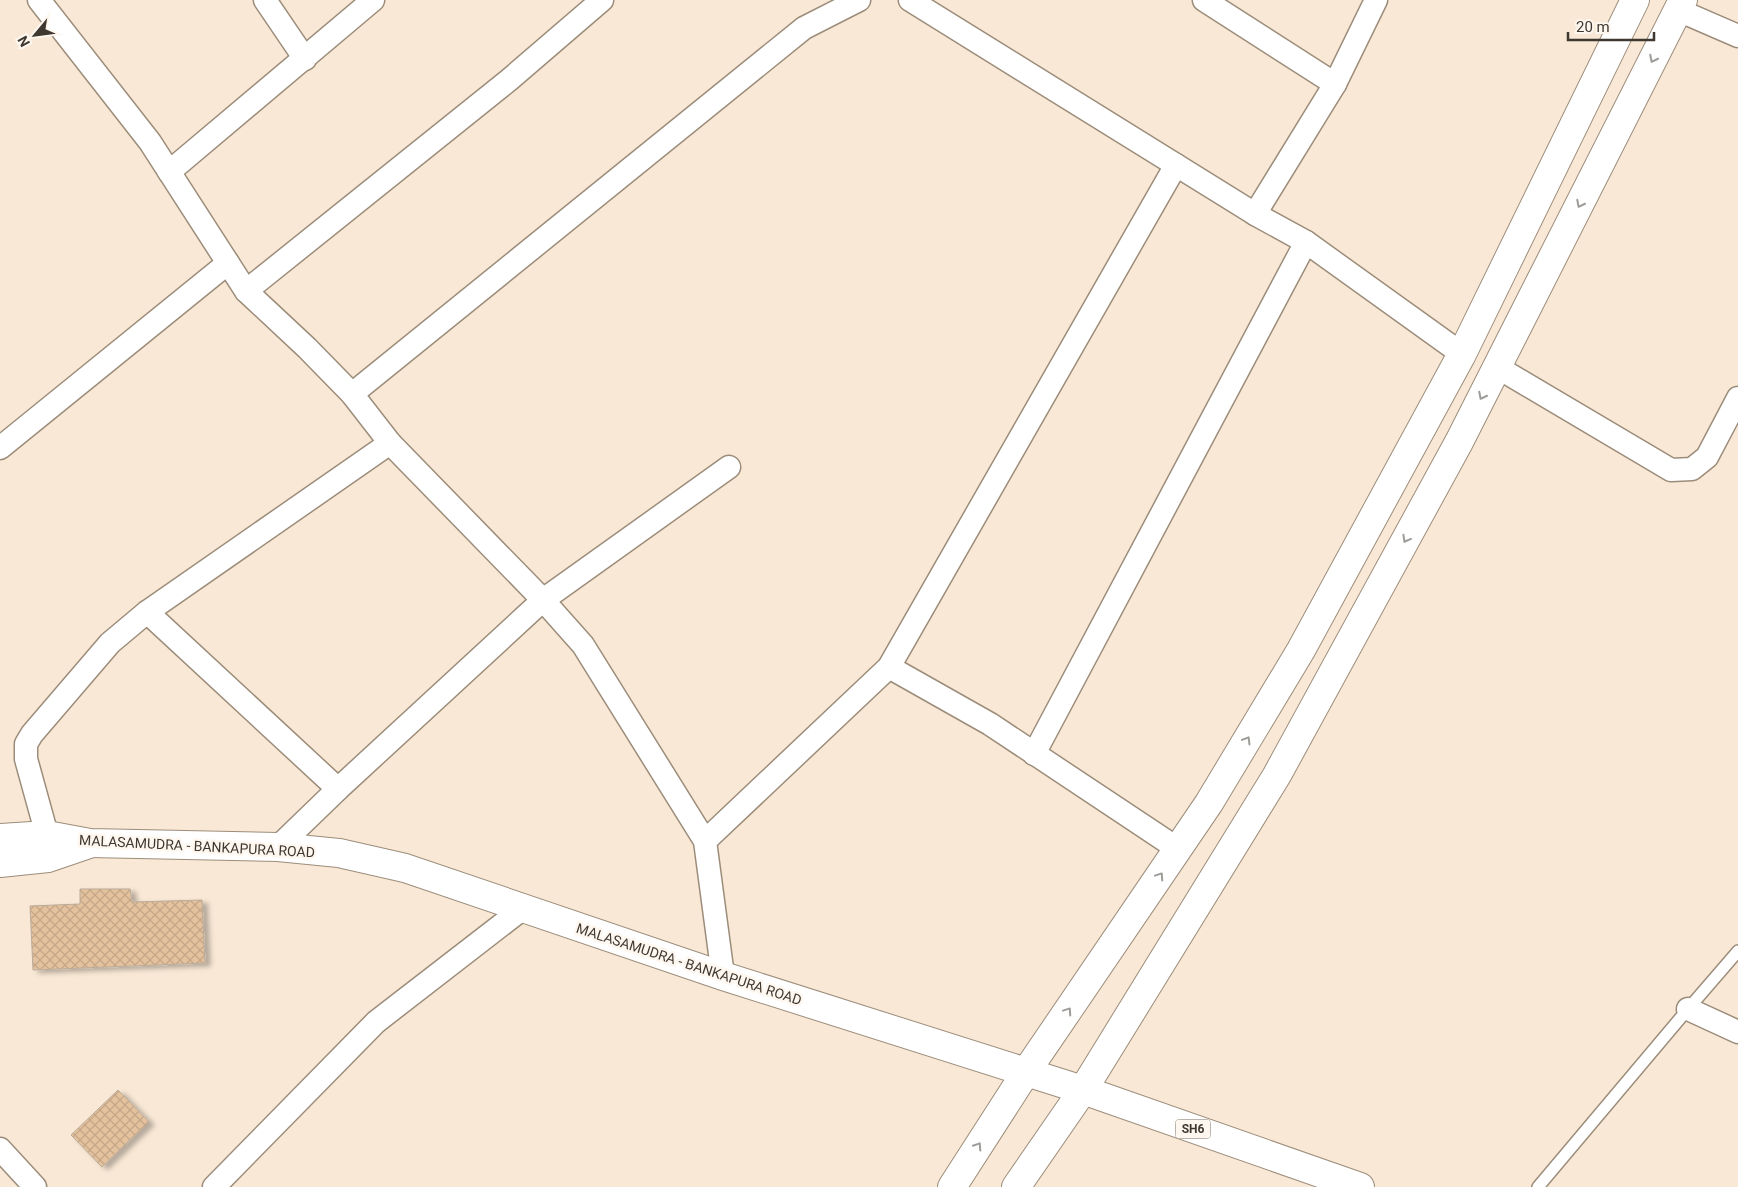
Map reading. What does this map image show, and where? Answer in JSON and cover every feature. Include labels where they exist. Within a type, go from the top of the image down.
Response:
[{"type":"main road","points":[[952,1187],[1026,1072],[1209,804],[1300,650],[1462,354],[1635,0]]},
{"type":"main road","points":[[1016,1187],[1083,1090],[1277,775],[1459,442],[1681,5]]},
{"type":"main road","points":[[0,838],[47,847]]},
{"type":"main road","name":"MALASAMUDRA - BANKAPURA ROAD","points":[[47,847],[90,843],[278,847],[339,853],[405,868],[723,976],[1083,1090],[1360,1187]]},
{"type":"main road","points":[[0,864],[47,847]]},
{"type":"street","points":[[40,0],[150,142],[246,291],[307,348],[352,394],[390,443],[543,600],[582,645],[705,841],[723,976]]},
{"type":"street","points":[[265,0],[305,58]]},
{"type":"street","points":[[169,172],[373,0]]},
{"type":"street","points":[[246,291],[510,80],[602,0]]},
{"type":"street","points":[[352,394],[804,28],[860,0]]},
{"type":"street","points":[[910,0],[1255,214],[1306,242],[1462,354]]},
{"type":"street","points":[[1204,0],[1335,84]]},
{"type":"street","points":[[1255,214],[1335,84],[1376,0]]},
{"type":"street","points":[[1681,5],[1738,36]]},
{"type":"street","points":[[705,841],[889,668],[1176,165]]},
{"type":"street","points":[[1034,754],[1306,242]]},
{"type":"street","points":[[0,448],[228,263]]},
{"type":"street","points":[[1497,367],[1671,470],[1692,470],[1708,457],[1738,398]]},
{"type":"street","points":[[47,847],[26,759],[26,744],[32,734],[110,644],[147,612],[390,443]]},
{"type":"street","points":[[278,847],[338,789],[543,600],[729,467]]},
{"type":"street","points":[[147,612],[338,789]]},
{"type":"street","points":[[889,668],[990,724],[1178,849]]},
{"type":"street","points":[[214,1187],[376,1022],[522,909]]},
{"type":"street","points":[[1688,1009],[1738,1032]]},
{"type":"street","points":[[0,1149],[35,1187]]},
{"type":"lane","points":[[1538,1187],[1738,951]]},
{"type":"building","points":[[80,889],[130,889],[132,902],[202,900],[205,963],[33,970],[30,906],[80,904]]},
{"type":"building","points":[[118,1090],[149,1122],[102,1167],[71,1135]]}]
